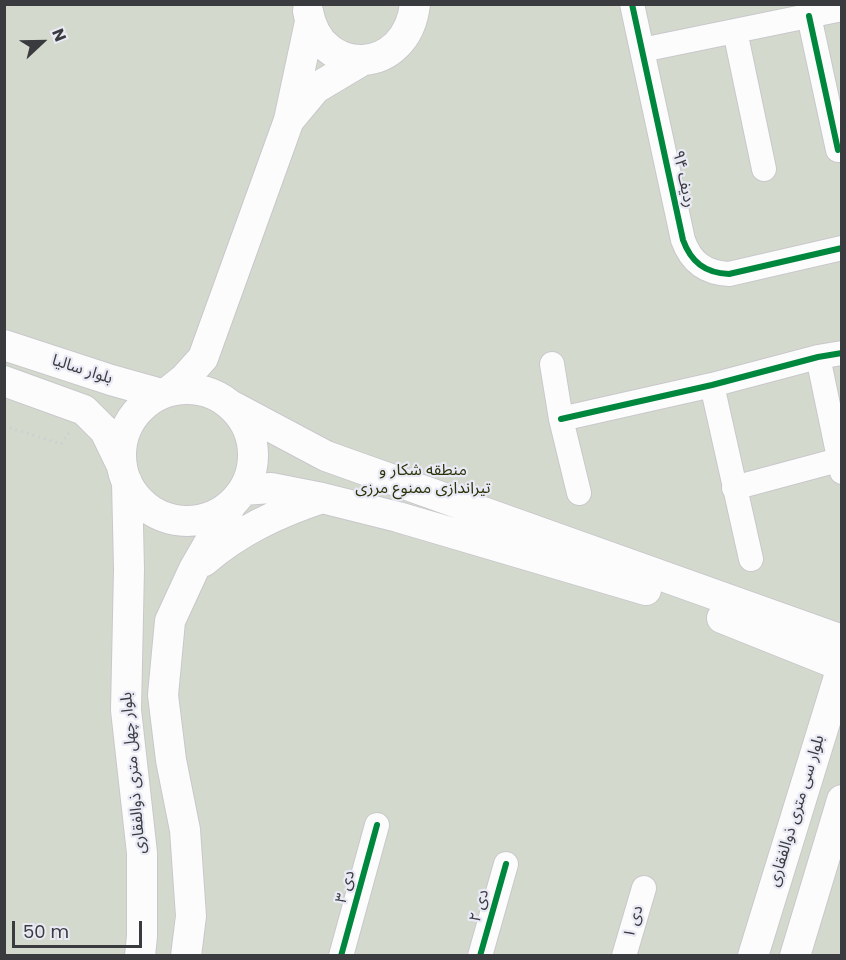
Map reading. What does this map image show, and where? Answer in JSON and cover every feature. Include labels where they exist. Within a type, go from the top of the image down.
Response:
[{"type":"main road","points":[[289,120],[316,88],[363,60],[383,55],[400,43],[409,32],[415,4]]},
{"type":"main road","points":[[307,10],[316,35],[325,46],[349,59],[363,60]]},
{"type":"main road","points":[[124,474],[121,452],[129,423],[143,406],[184,379],[203,358],[289,120],[307,10]]},
{"type":"main road","name":"بلوار سالیا","points":[[4,345],[111,380],[165,393]]},
{"type":"main road","points":[[186,956],[191,916],[185,830],[171,759],[163,695],[170,621],[194,569],[252,469],[252,446],[246,424],[204,381],[203,358]]},
{"type":"main road","points":[[4,381],[84,410],[105,431],[136,497],[165,517],[182,521],[200,520],[216,514],[237,497],[271,488],[322,498],[399,517],[676,599],[842,667]]},
{"type":"main road","points":[[165,393],[186,389],[202,390],[326,456],[842,640]]},
{"type":"main road","name":"بلوار چهل متری ذوالفقاری","points":[[124,474],[129,569],[126,710],[142,853],[140,956]]},
{"type":"main road","points":[[194,569],[222,546],[252,527],[284,511],[322,498]]},
{"type":"main road","name":"بلوار سی متری ذوالفقاری","points":[[753,956],[842,667]]},
{"type":"main road","points":[[795,956],[839,809],[799,805]]},
{"type":"street","name":"ردیف ۹۴","points":[[632,4],[687,252],[694,262],[704,269],[729,274],[842,248]]},
{"type":"street","points":[[642,50],[842,9]]},
{"type":"street","points":[[809,16],[837,150]]},
{"type":"street","points":[[735,31],[764,169]]},
{"type":"street","points":[[561,419],[842,353]]},
{"type":"street","points":[[734,488],[841,464],[818,357]]},
{"type":"street","points":[[552,363],[561,419],[579,493]]},
{"type":"street","points":[[712,385],[751,559]]},
{"type":"street","name":"دی ۳","points":[[341,956],[377,825]]},
{"type":"street","name":"دی ۲","points":[[480,956],[506,864]]},
{"type":"street","name":"دی ۱","points":[[624,956],[644,888]]},
{"type":"path","points":[[4,426],[61,444],[84,410]]},
{"type":"green space","name":"منطقه شکار و تیراندازی ممنوع مرزی","points":[[5,5],[841,5],[841,955],[5,955]]},
{"type":"cycle path","points":[[632,4],[683,240],[695,260],[706,269],[729,274],[842,248]]},
{"type":"cycle path","points":[[809,16],[838,150]]},
{"type":"cycle path","points":[[561,419],[842,353]]},
{"type":"cycle path","points":[[341,956],[377,825]]},
{"type":"cycle path","points":[[480,956],[506,864]]}]
